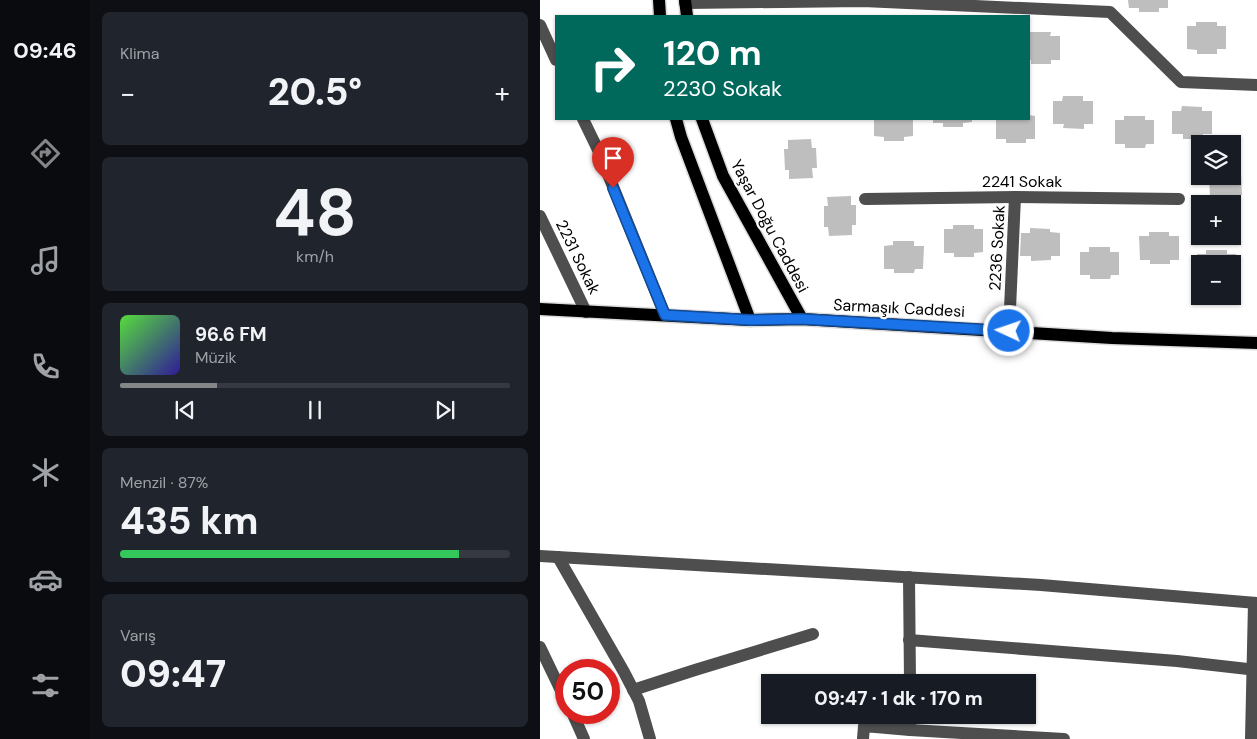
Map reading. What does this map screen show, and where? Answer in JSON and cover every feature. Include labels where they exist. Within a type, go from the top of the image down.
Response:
[{"type":"main road","points":[[659,0],[660,15]]},
{"type":"main road","points":[[685,1],[687,15]]},
{"type":"main road","points":[[676,120],[680,137],[750,320]]},
{"type":"main road","name":"Yaşar Doğu Caddesi","points":[[702,120],[723,176],[802,319]]},
{"type":"main road","name":"Sarmaşık Caddesi","points":[[540,309],[750,320],[802,319],[1112,338],[1257,343]]},
{"type":"street","points":[[685,1],[863,0],[1110,12],[1181,82],[1257,85]]},
{"type":"street","points":[[540,25],[555,58]]},
{"type":"street","points":[[583,120],[665,315]]},
{"type":"street","name":"2241 Sokak","points":[[865,199],[1015,197],[1180,199]]},
{"type":"street","name":"2236 Sokak","points":[[1009,331],[1015,197]]},
{"type":"street","name":"2231 Sokak","points":[[540,216],[586,312]]},
{"type":"street","points":[[540,556],[1041,584],[1255,603],[1251,739]]},
{"type":"street","points":[[558,557],[639,701],[650,739]]},
{"type":"street","points":[[909,577],[910,674]]},
{"type":"street","points":[[633,690],[813,634]]},
{"type":"street","points":[[909,640],[1167,660],[1254,669]]},
{"type":"street","points":[[540,647],[555,678]]},
{"type":"street","points":[[577,724],[584,739]]},
{"type":"street","points":[[910,724],[910,730]]},
{"type":"street","points":[[863,739],[864,726],[1064,739]]},
{"type":"building","points":[[1128,0],[1168,0],[1168,8],[1159,8],[1159,12],[1139,12],[1139,8],[1129,8]]},
{"type":"building","points":[[1196,22],[1217,22],[1217,26],[1226,26],[1226,49],[1217,49],[1217,54],[1197,54],[1197,50],[1187,49],[1187,26],[1196,26]]},
{"type":"building","points":[[1030,32],[1051,32],[1050,36],[1060,36],[1060,60],[1051,60],[1051,64],[1031,64]]},
{"type":"building","points":[[1063,96],[1083,96],[1083,101],[1093,101],[1093,124],[1084,124],[1084,129],[1063,128],[1064,124],[1053,124],[1053,101],[1062,101]]},
{"type":"building","points":[[1182,106],[1202,107],[1202,111],[1212,111],[1212,134],[1191,135],[1191,139],[1183,139],[1183,134],[1172,134],[1172,111],[1181,111]]},
{"type":"building","points":[[1030,115],[1035,116],[1035,139],[1026,139],[1026,143],[1006,143],[1006,139],[996,139],[996,120],[1030,120]]},
{"type":"building","points":[[1124,116],[1145,116],[1145,120],[1154,120],[1154,144],[1146,144],[1145,148],[1125,148],[1125,144],[1115,144],[1115,120],[1124,120]]},
{"type":"building","points":[[874,120],[913,120],[913,136],[904,137],[904,141],[884,141],[884,137],[874,136]]},
{"type":"building","points":[[933,120],[972,120],[972,122],[963,123],[963,127],[943,127],[943,123],[933,123]]},
{"type":"building","points":[[811,139],[812,148],[816,148],[817,168],[812,168],[813,178],[789,179],[789,170],[785,170],[784,149],[788,149],[788,140]]},
{"type":"building","points":[[1241,175],[1242,195],[1210,195],[1209,185],[1241,185]]},
{"type":"building","points":[[851,196],[851,205],[856,205],[856,225],[852,225],[852,235],[829,236],[828,227],[824,227],[824,206],[828,206],[827,197]]},
{"type":"building","points":[[953,225],[974,225],[974,229],[983,229],[983,252],[974,253],[974,257],[954,257],[954,253],[944,253],[944,229],[953,229]]},
{"type":"building","points":[[1030,228],[1050,229],[1050,232],[1060,233],[1060,256],[1051,256],[1051,260],[1031,261],[1031,256],[1020,256],[1021,233],[1030,233]]},
{"type":"building","points":[[1149,232],[1169,232],[1169,236],[1179,236],[1179,260],[1170,260],[1170,264],[1150,264],[1150,260],[1140,260],[1139,236],[1149,236]]},
{"type":"building","points":[[893,241],[914,241],[914,246],[924,246],[923,269],[915,269],[914,273],[894,273],[894,269],[884,269],[884,246],[893,245]]},
{"type":"building","points":[[1089,247],[1110,247],[1110,252],[1119,252],[1119,275],[1111,275],[1110,279],[1090,279],[1090,275],[1080,275],[1080,252],[1089,252]]},
{"type":"building","points":[[1206,250],[1227,250],[1227,254],[1236,255],[1197,255],[1206,254]]},
{"type":"route","points":[[613,188],[665,315],[750,320],[802,319],[1009,331]]}]
